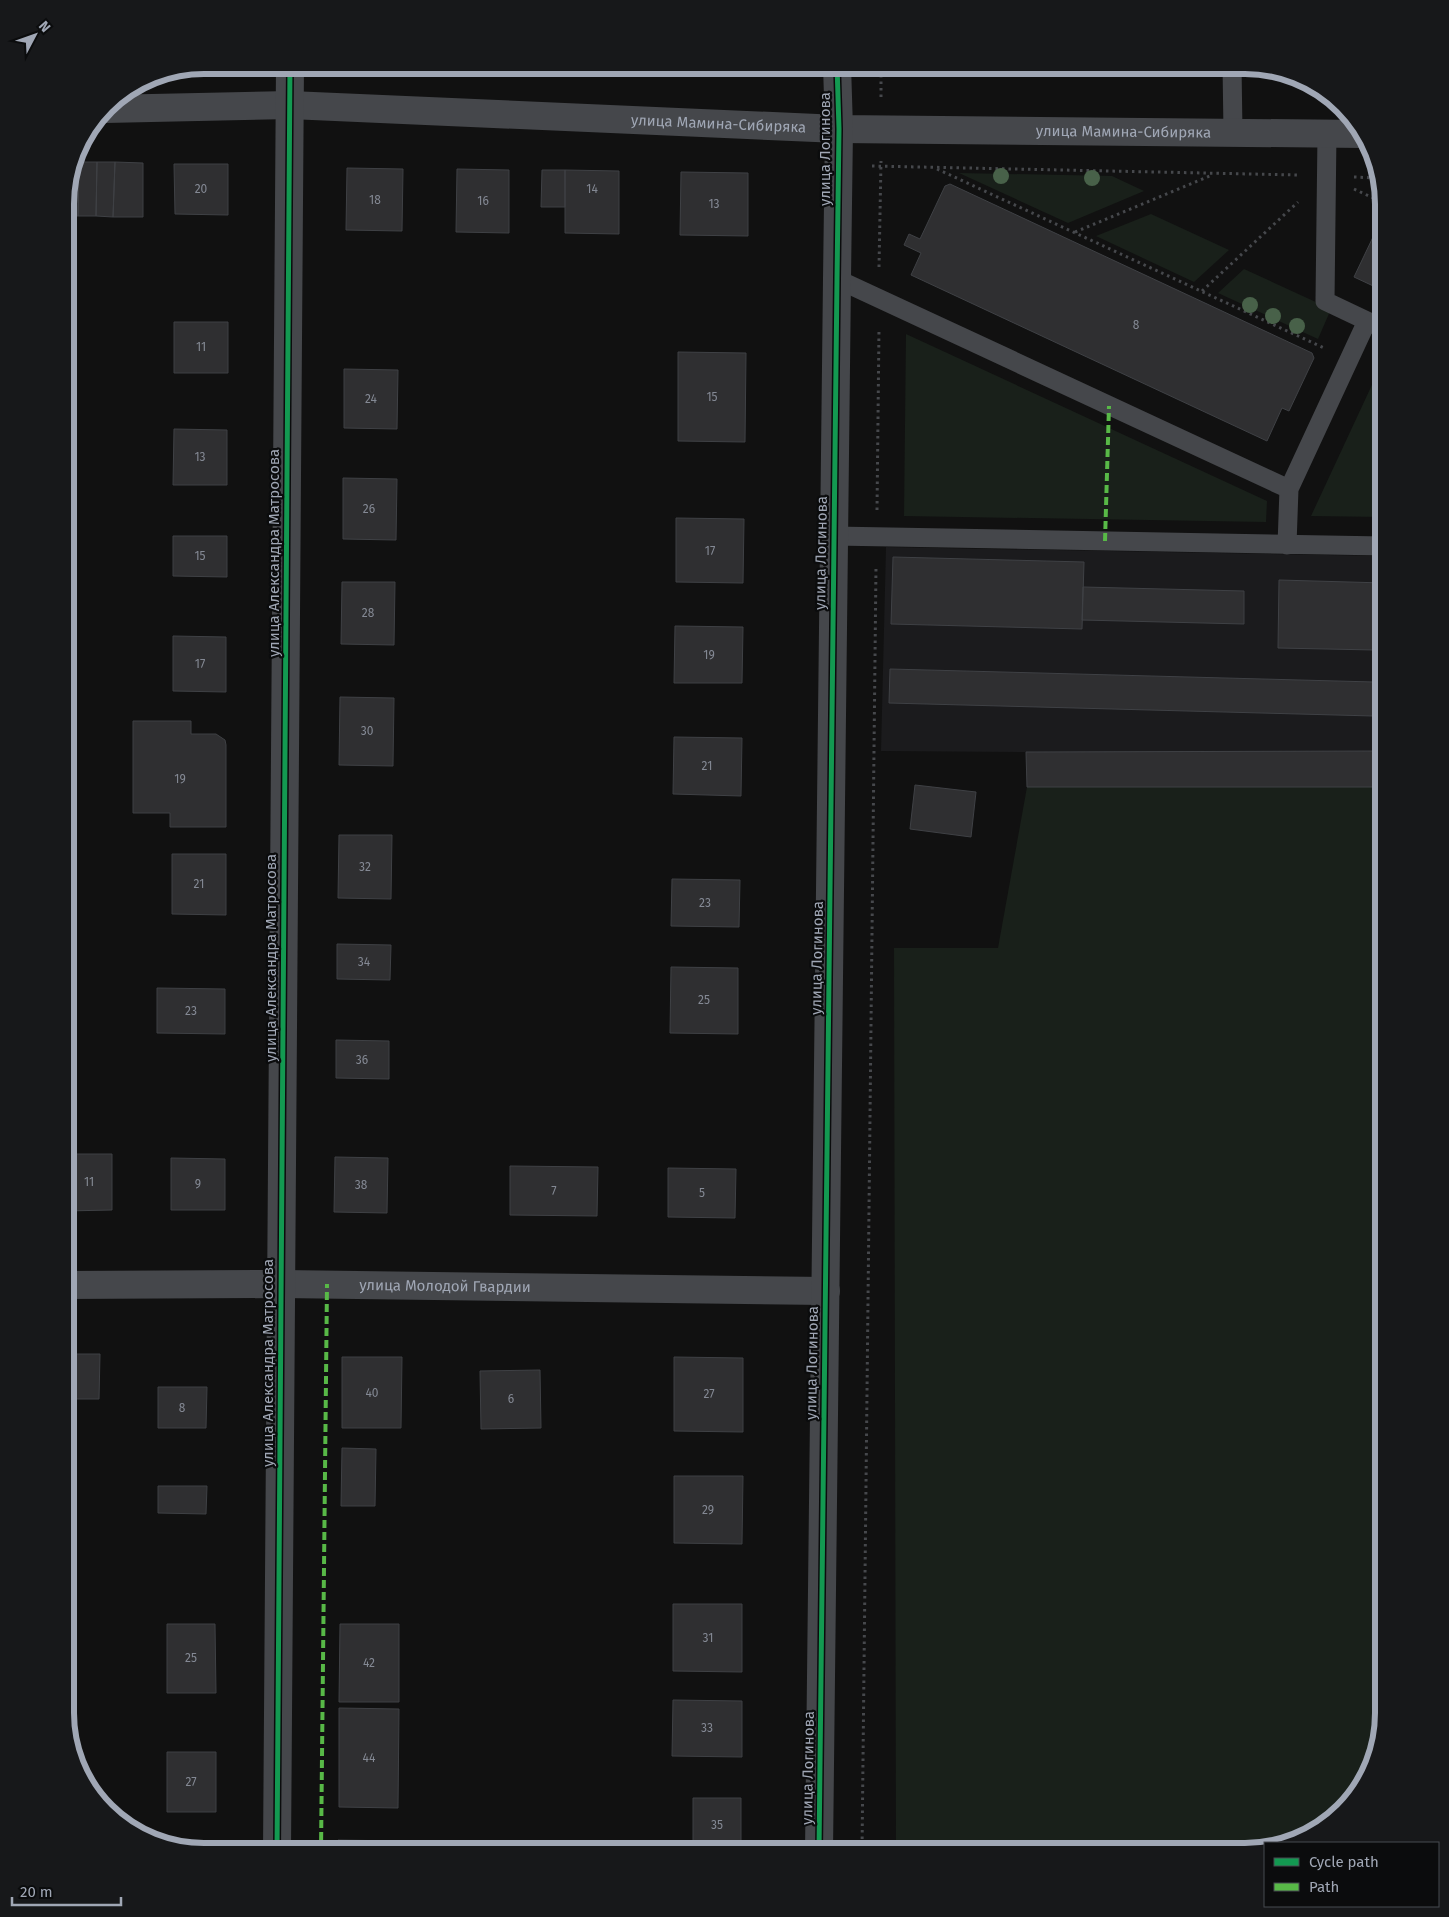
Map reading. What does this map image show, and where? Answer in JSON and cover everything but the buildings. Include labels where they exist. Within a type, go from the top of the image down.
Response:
[{"type":"street","name":"улица Александра Матросова","points":[[277,1843],[290,74]]},
{"type":"street","name":"улица Логинова","points":[[819,1843],[838,74]]},
{"type":"street","name":"улица Мамина-Сибиряка","points":[[115,109],[290,105],[839,129],[1354,134]]},
{"type":"street","name":"улица Молодой Гвардии","points":[[74,1285],[282,1284],[826,1291]]},
{"type":"lane","points":[[1232,74],[1233,132]]},
{"type":"lane","points":[[1326,133],[1325,301],[1375,325]]},
{"type":"lane","points":[[837,279],[1289,489]]},
{"type":"lane","points":[[1287,545],[1289,489],[1349,359],[1375,326]]},
{"type":"lane","points":[[834,536],[1375,546]]},
{"type":"path","points":[[862,1843],[882,74]]},
{"type":"path","points":[[838,165],[1326,176]]},
{"type":"path","points":[[934,168],[1349,359]]},
{"type":"path","points":[[1075,232],[1215,174]]},
{"type":"path","points":[[1202,291],[1326,176]]},
{"type":"shaded area","points":[[959,173],[1112,176],[1144,191],[1068,223]]},
{"type":"shaded area","points":[[1151,214],[1229,250],[1194,282],[1096,236]]},
{"type":"shaded area","points":[[1244,269],[1331,309],[1318,339],[1218,293]]},
{"type":"shaded area","points":[[906,334],[1267,501],[1266,522],[904,516]]},
{"type":"shaded area","points":[[1375,378],[1375,517],[1311,516]]},
{"type":"shaded area","points":[[886,547],[1375,556],[1375,787],[1027,787],[1026,752],[881,751]]},
{"type":"shaded area","points":[[1027,787],[1375,787],[1375,1722],[1373,1738],[1362,1771],[1343,1799],[1331,1811],[1303,1830],[1279,1839],[1245,1843],[896,1843],[894,948],[998,948]]},
{"type":"marked path","points":[[1105,541],[1109,406]]},
{"type":"marked path","points":[[321,1843],[327,1284]]},
{"type":"cycle path","points":[[277,1843],[290,74]]},
{"type":"cycle path","points":[[819,1843],[839,129],[837,74]]}]
